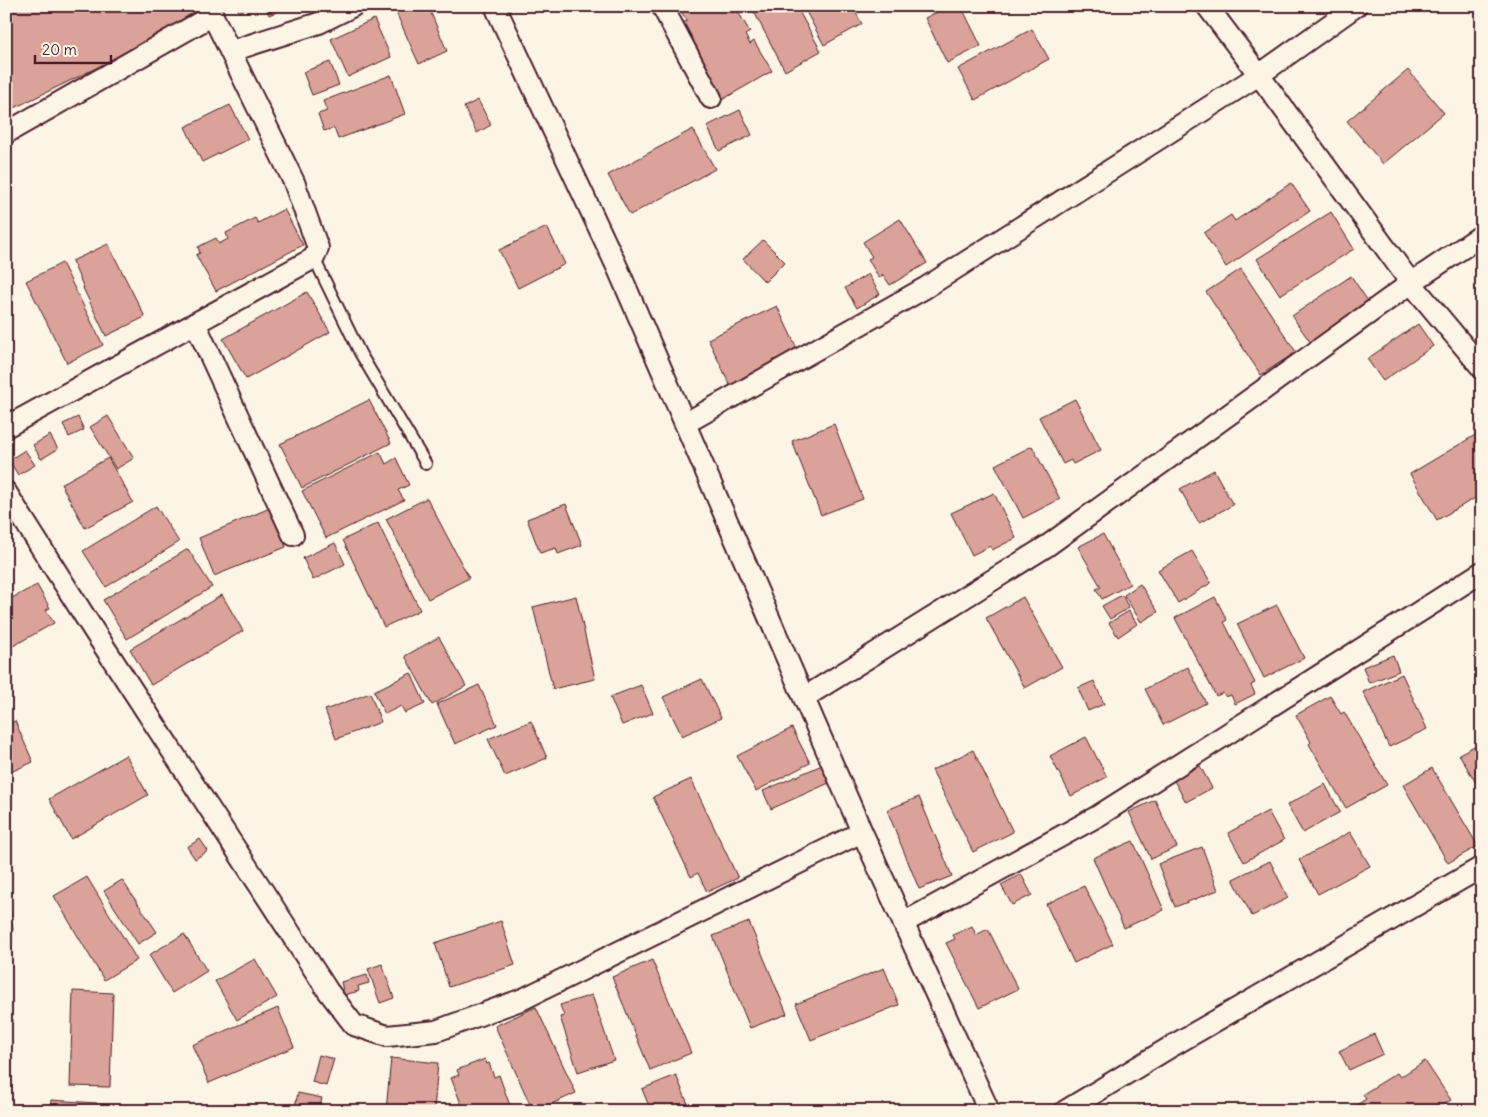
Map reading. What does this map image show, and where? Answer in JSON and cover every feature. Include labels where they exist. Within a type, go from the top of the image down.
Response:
[{"type":"street","points":[[231,51],[319,23],[353,6]]},
{"type":"street","points":[[495,6],[618,269],[862,832],[989,1111]]},
{"type":"street","points":[[662,6],[711,98]]},
{"type":"street","points":[[1207,6],[1411,283],[1482,368]]},
{"type":"street","points":[[686,423],[925,288],[1259,75],[1356,6]]},
{"type":"street","points":[[6,133],[211,11],[294,182],[318,248],[314,258],[6,427]]},
{"type":"street","points":[[805,697],[1047,546],[1411,283],[1482,235]]},
{"type":"street","points":[[195,323],[292,535]]},
{"type":"street","points":[[6,492],[328,991],[354,1025],[387,1036],[436,1031],[524,999],[862,832]]},
{"type":"street","points":[[903,924],[1098,816],[1482,572]]},
{"type":"street","points":[[1065,1111],[1172,1046],[1482,867]]},
{"type":"lane","points":[[314,258],[360,353],[426,464]]},
{"type":"building","points":[[6,6],[191,6],[197,19],[14,108],[6,93]]},
{"type":"building","points":[[237,6],[252,6],[239,12]]},
{"type":"building","points":[[265,6],[291,6],[269,15]]},
{"type":"building","points":[[397,6],[428,6],[447,51],[419,64],[394,8]]},
{"type":"building","points":[[689,6],[728,6],[732,13],[737,10],[750,32],[745,35],[750,44],[754,41],[772,71],[720,101],[680,24],[687,21],[681,11]]},
{"type":"building","points":[[751,6],[796,6],[821,51],[785,71]]},
{"type":"building","points":[[803,6],[852,6],[862,24],[824,45]]},
{"type":"building","points":[[949,6],[961,6],[981,46],[947,63],[925,18]]},
{"type":"building","points":[[374,19],[391,57],[348,77],[331,39]]},
{"type":"building","points":[[1032,29],[1049,59],[975,100],[958,69]]},
{"type":"building","points":[[330,62],[339,85],[312,95],[303,72]]},
{"type":"building","points":[[1408,70],[1444,113],[1383,164],[1347,121]]},
{"type":"building","points":[[391,75],[405,114],[338,139],[334,128],[324,131],[318,114],[327,111],[323,101]]},
{"type":"building","points":[[478,100],[491,125],[477,133],[464,107]]},
{"type":"building","points":[[230,105],[248,139],[202,162],[185,127]]},
{"type":"building","points":[[740,110],[752,135],[719,151],[707,126]]},
{"type":"building","points":[[693,129],[715,169],[630,215],[608,175]]},
{"type":"building","points":[[1291,183],[1310,211],[1226,267],[1204,233],[1231,215],[1235,221]]},
{"type":"building","points":[[284,209],[303,245],[216,291],[196,255],[200,253],[198,247],[216,238],[219,244],[228,239],[226,233],[255,218],[258,223]]},
{"type":"building","points":[[1331,212],[1354,249],[1280,295],[1257,259]]},
{"type":"building","points":[[900,219],[927,263],[890,285],[883,275],[879,278],[868,259],[872,257],[863,242]]},
{"type":"building","points":[[547,227],[565,264],[518,288],[499,250]]},
{"type":"building","points":[[763,240],[785,262],[765,282],[743,259]]},
{"type":"building","points":[[108,244],[145,317],[106,336],[72,261]]},
{"type":"building","points":[[62,263],[103,345],[67,363],[26,281]]},
{"type":"building","points":[[1241,269],[1296,352],[1261,375],[1206,292]]},
{"type":"building","points":[[868,274],[880,294],[857,308],[845,288]]},
{"type":"building","points":[[1351,276],[1374,310],[1315,349],[1292,316]]},
{"type":"building","points":[[307,292],[330,332],[246,379],[223,339]]},
{"type":"building","points":[[777,306],[800,355],[731,387],[708,339]]},
{"type":"building","points":[[1418,324],[1433,346],[1383,381],[1367,359]]},
{"type":"building","points":[[1075,399],[1101,450],[1073,464],[1071,460],[1063,464],[1039,417]]},
{"type":"building","points":[[369,400],[391,443],[302,488],[280,444]]},
{"type":"building","points":[[108,416],[134,458],[116,469],[90,427]]},
{"type":"building","points":[[78,417],[84,430],[69,437],[63,424]]},
{"type":"building","points":[[834,424],[863,499],[821,515],[792,441]]},
{"type":"building","points":[[1482,431],[1482,494],[1437,520],[1410,474]]},
{"type":"building","points":[[50,435],[58,449],[41,459],[33,445]]},
{"type":"building","points":[[1032,446],[1060,499],[1023,518],[995,465]]},
{"type":"building","points":[[25,450],[35,465],[18,475],[9,460]]},
{"type":"building","points":[[380,452],[386,464],[396,458],[409,485],[398,490],[404,500],[326,538],[302,491]]},
{"type":"building","points":[[108,458],[133,502],[85,528],[61,484]]},
{"type":"building","points":[[1214,470],[1233,505],[1199,523],[1180,489]]},
{"type":"building","points":[[994,493],[1016,538],[992,550],[990,546],[972,555],[951,513]]},
{"type":"building","points":[[427,498],[469,578],[428,599],[386,519]]},
{"type":"building","points":[[566,504],[582,545],[558,554],[556,548],[540,553],[527,519]]},
{"type":"building","points":[[156,506],[179,542],[106,587],[83,551]]},
{"type":"building","points":[[270,508],[286,547],[214,576],[199,538]]},
{"type":"building","points":[[378,523],[420,610],[384,627],[343,540]]},
{"type":"building","points":[[1103,534],[1130,584],[1102,599],[1096,589],[1101,587],[1078,547]]},
{"type":"building","points":[[335,543],[345,564],[313,580],[303,558]]},
{"type":"building","points":[[188,549],[212,587],[127,639],[103,600]]},
{"type":"building","points":[[1192,551],[1211,583],[1178,603],[1158,570]]},
{"type":"building","points":[[1140,584],[1158,612],[1141,622],[1124,595]]},
{"type":"building","points":[[37,585],[50,608],[46,610],[54,623],[6,650],[6,601]]},
{"type":"building","points":[[222,595],[243,631],[151,685],[130,649]]},
{"type":"building","points":[[1122,595],[1129,608],[1110,619],[1102,606]]},
{"type":"building","points":[[576,596],[595,679],[553,689],[533,607]]},
{"type":"building","points":[[1023,597],[1062,667],[1025,688],[986,618]]},
{"type":"building","points":[[1215,597],[1227,620],[1224,622],[1255,683],[1251,685],[1255,694],[1235,704],[1231,695],[1226,697],[1223,693],[1216,696],[1175,618]]},
{"type":"building","points":[[1277,605],[1304,658],[1264,678],[1237,624]]},
{"type":"building","points":[[1129,611],[1137,624],[1118,637],[1109,623]]},
{"type":"building","points":[[439,637],[466,686],[432,705],[405,656]]},
{"type":"building","points":[[1393,655],[1399,671],[1369,683],[1363,667]]},
{"type":"building","points":[[1188,667],[1206,703],[1163,725],[1145,689]]},
{"type":"building","points":[[411,673],[425,704],[405,713],[401,706],[385,714],[374,691]]},
{"type":"building","points":[[1402,674],[1427,729],[1389,747],[1363,692]]},
{"type":"building","points":[[702,679],[721,718],[682,736],[663,697]]},
{"type":"building","points":[[1094,681],[1104,704],[1088,711],[1078,688]]},
{"type":"building","points":[[479,685],[497,725],[455,744],[437,704]]},
{"type":"building","points":[[641,685],[653,713],[622,725],[610,697]]},
{"type":"building","points":[[370,693],[381,722],[336,739],[325,710]]},
{"type":"building","points":[[1330,696],[1341,714],[1344,712],[1387,785],[1346,808],[1309,744],[1311,742],[1296,715]]},
{"type":"building","points":[[15,721],[33,762],[6,774],[6,725]]},
{"type":"building","points":[[531,721],[547,758],[505,776],[488,739]]},
{"type":"building","points":[[792,728],[810,763],[756,791],[737,756]]},
{"type":"building","points":[[1086,737],[1107,777],[1071,796],[1050,756]]},
{"type":"building","points":[[1482,742],[1482,793],[1459,754]]},
{"type":"building","points":[[973,750],[1013,832],[973,852],[932,770]]},
{"type":"building","points":[[126,755],[148,795],[71,839],[49,799]]},
{"type":"building","points":[[822,765],[829,783],[771,809],[763,791]]},
{"type":"building","points":[[1200,766],[1212,788],[1186,802],[1173,779]]},
{"type":"building","points":[[1432,768],[1478,846],[1448,863],[1403,785]]},
{"type":"building","points":[[691,779],[738,878],[707,892],[698,873],[691,877],[653,797]]},
{"type":"building","points":[[1325,784],[1340,812],[1303,833],[1287,805]]},
{"type":"building","points":[[919,797],[952,876],[919,889],[887,810]]},
{"type":"building","points":[[1155,800],[1177,847],[1151,859],[1129,812]]},
{"type":"building","points":[[1268,811],[1284,840],[1244,862],[1228,833]]},
{"type":"building","points":[[1350,832],[1370,866],[1318,894],[1299,860]]},
{"type":"building","points":[[200,839],[208,851],[195,859],[187,847]]},
{"type":"building","points":[[1133,841],[1164,910],[1124,928],[1093,858]]},
{"type":"building","points":[[1202,847],[1218,890],[1175,907],[1158,864]]},
{"type":"building","points":[[1270,861],[1288,898],[1252,916],[1233,879]]},
{"type":"building","points":[[1021,874],[1032,895],[1012,905],[1001,885]]},
{"type":"building","points":[[87,877],[137,960],[104,980],[54,896]]},
{"type":"building","points":[[122,880],[157,932],[138,944],[104,891]]},
{"type":"building","points":[[6,885],[13,930],[6,931]]},
{"type":"building","points":[[1084,886],[1113,944],[1074,963],[1046,904]]},
{"type":"building","points":[[501,921],[515,965],[449,987],[435,943]]},
{"type":"building","points":[[749,922],[787,1014],[750,1028],[713,936]]},
{"type":"building","points":[[972,926],[976,935],[988,929],[1018,989],[979,1008],[946,943],[955,939],[953,935]]},
{"type":"building","points":[[184,934],[207,971],[172,993],[149,955]]},
{"type":"building","points":[[255,959],[277,997],[237,1020],[215,981]]},
{"type":"building","points":[[652,960],[691,1053],[650,1070],[612,977]]},
{"type":"building","points":[[382,964],[394,998],[380,1003],[368,969]]},
{"type":"building","points":[[884,968],[899,1005],[811,1040],[796,1004]]},
{"type":"building","points":[[367,975],[369,983],[358,986],[359,991],[344,995],[341,982]]},
{"type":"building","points":[[73,991],[113,993],[110,1087],[70,1086]]},
{"type":"building","points":[[592,995],[614,1060],[578,1072],[560,1017],[564,1016],[560,1005]]},
{"type":"building","points":[[536,1007],[576,1093],[533,1111],[495,1026]]},
{"type":"building","points":[[278,1008],[294,1047],[209,1083],[192,1045]]},
{"type":"building","points":[[1374,1034],[1383,1054],[1349,1070],[1339,1051]]},
{"type":"building","points":[[319,1055],[334,1059],[326,1086],[312,1082]]},
{"type":"building","points":[[391,1058],[438,1063],[434,1111],[386,1111]]},
{"type":"building","points":[[485,1059],[487,1064],[489,1063],[494,1077],[499,1075],[512,1111],[464,1111],[451,1078],[459,1075],[457,1070]]},
{"type":"building","points":[[1425,1061],[1451,1100],[1434,1111],[1347,1111],[1366,1099],[1363,1094],[1397,1073],[1400,1077]]},
{"type":"building","points":[[676,1075],[691,1111],[651,1111],[642,1089]]},
{"type":"building","points":[[298,1093],[322,1098],[319,1111],[294,1111]]},
{"type":"building","points":[[51,1100],[97,1103],[96,1111],[50,1111]]},
{"type":"building","points":[[1140,1105],[1144,1111],[1130,1111]]}]
